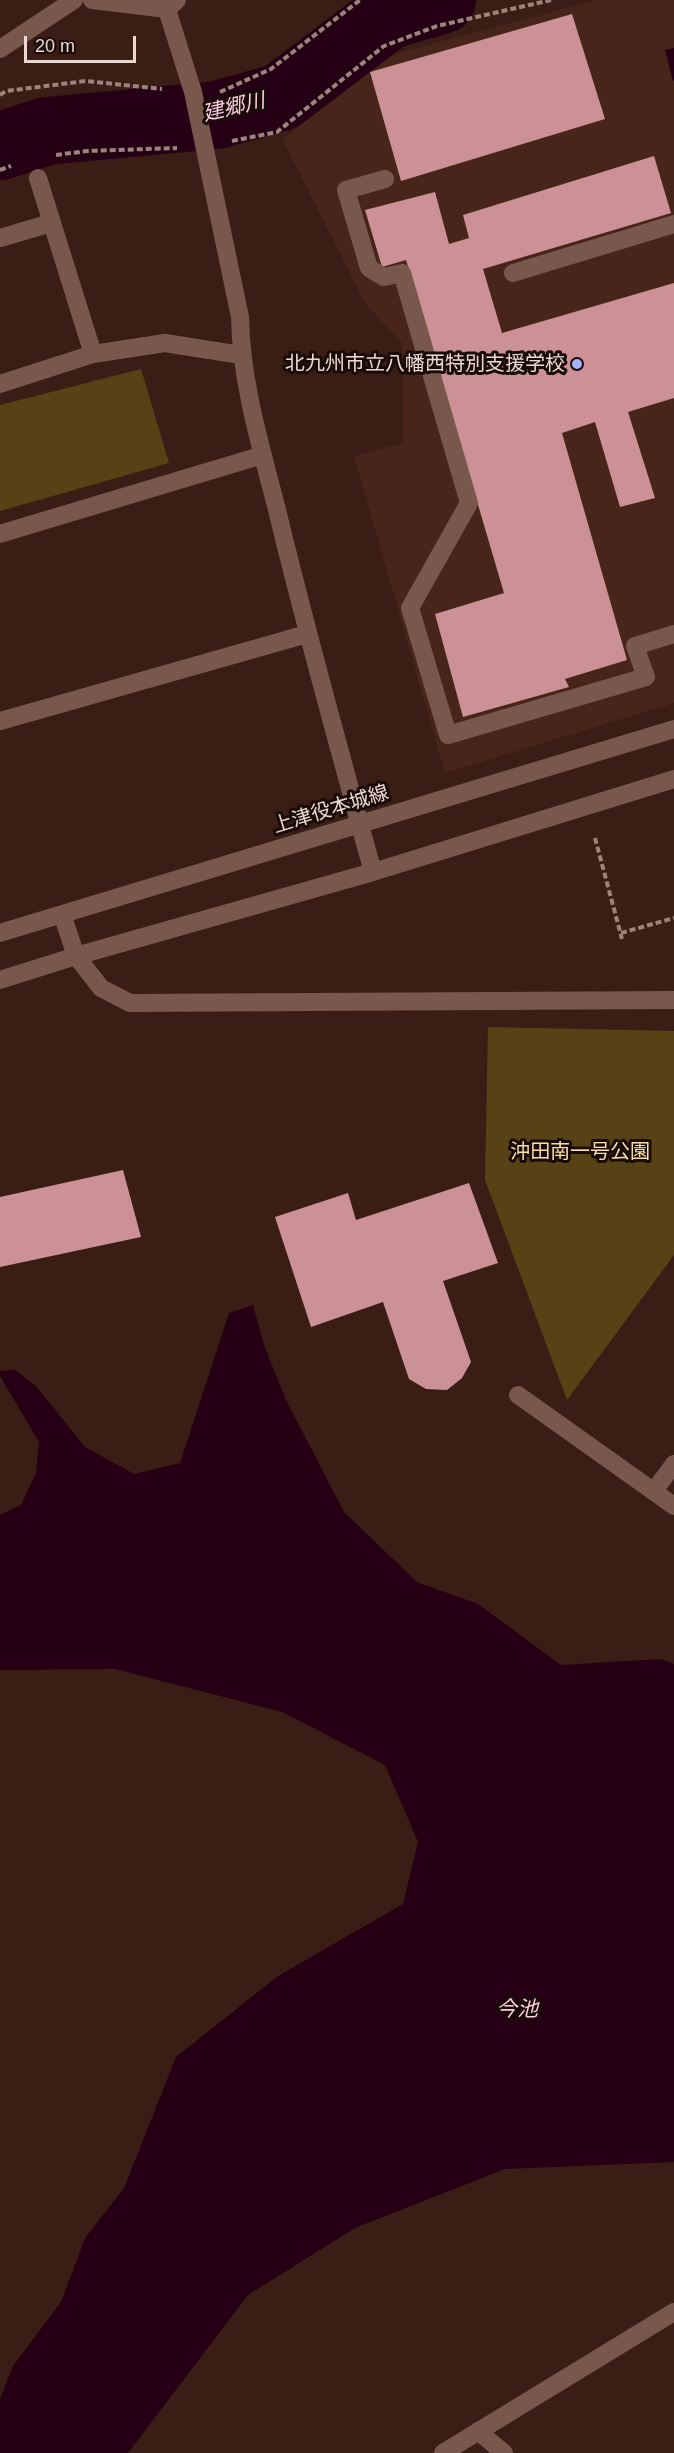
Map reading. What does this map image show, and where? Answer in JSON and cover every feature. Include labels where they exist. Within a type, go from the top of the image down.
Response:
[{"type":"street","points":[[0,49],[74,0]]},
{"type":"street","points":[[92,0],[169,3],[194,96],[240,317],[241,355],[263,455],[307,634],[374,872]]},
{"type":"street","points":[[38,178],[93,354]]},
{"type":"street","points":[[386,179],[346,190],[369,268],[384,277],[402,273],[469,503],[410,608],[448,735],[646,677],[635,646],[674,634]]},
{"type":"street","points":[[0,238],[51,223]]},
{"type":"street","points":[[513,273],[674,224]]},
{"type":"street","points":[[0,384],[93,354],[165,343],[241,355]]},
{"type":"street","points":[[0,534],[263,455]]},
{"type":"street","points":[[0,721],[307,634]]},
{"type":"street","name":"上津役本城線","points":[[0,933],[674,729]]},
{"type":"street","points":[[0,980],[76,956],[374,872],[674,779]]},
{"type":"street","points":[[62,914],[76,956],[101,988],[130,1003],[674,1000]]},
{"type":"street","points":[[518,1395],[674,1506]]},
{"type":"street","points":[[654,1491],[674,1464]]},
{"type":"street","points":[[443,2453],[674,2312]]},
{"type":"street","points":[[478,2431],[504,2453]]},
{"type":"path","points":[[0,95],[6,91],[86,81],[194,96],[224,92],[271,69],[360,0]]},
{"type":"path","points":[[45,157],[87,151],[203,142],[277,132],[384,46],[437,26],[551,0]]},
{"type":"path","points":[[0,170],[17,164]]},
{"type":"path","points":[[595,838],[622,939]]},
{"type":"path","points":[[621,933],[674,918]]},
{"type":"shaded area","name":"北九州市立八幡西特別支援学校","points":[[597,0],[674,0],[674,703],[445,773],[354,456],[403,443],[402,343],[365,303],[283,140],[361,68],[387,56]]},
{"type":"green space","points":[[141,369],[169,463],[0,511],[0,405]]},
{"type":"green space","name":"沖田南一号公園","points":[[488,1027],[674,1031],[674,1255],[567,1400],[485,1180]]},
{"type":"water","points":[[674,48],[674,80],[673,81],[665,50]]},
{"type":"water","name":"今池","points":[[253,1305],[264,1345],[286,1400],[344,1512],[417,1582],[478,1604],[561,1665],[661,1659],[674,1664],[674,2162],[505,2169],[355,2228],[248,2295],[128,2453],[0,2453],[0,2399],[13,2366],[61,2302],[85,2238],[124,2188],[176,2057],[278,1976],[403,1904],[418,1842],[385,1765],[282,1712],[115,1669],[0,1670],[0,1515],[21,1505],[36,1473],[39,1442],[0,1376],[0,1371],[15,1370],[36,1386],[85,1447],[134,1474],[180,1463],[229,1313]]},
{"type":"building","points":[[572,14],[605,119],[401,181],[370,72]]},
{"type":"building","points":[[654,156],[671,213],[483,269],[502,333],[674,283],[674,398],[628,412],[655,498],[620,507],[595,422],[562,433],[627,660],[565,679],[569,687],[463,717],[435,614],[504,593],[406,260],[382,267],[365,210],[435,192],[449,244],[469,238],[463,215]]},
{"type":"building","points":[[123,1170],[141,1237],[0,1267],[0,1197]]},
{"type":"building","points":[[469,1183],[498,1263],[443,1281],[471,1362],[462,1378],[447,1390],[426,1389],[409,1379],[383,1302],[311,1327],[275,1217],[348,1193],[356,1220]]},
{"type":"waterway","name":"建郷川","points":[[0,146],[47,131],[217,115],[281,97],[389,15],[442,0]]},
{"type":"place","name":"北九州市立八幡西特別支援学校","points":[[577,364]]}]
